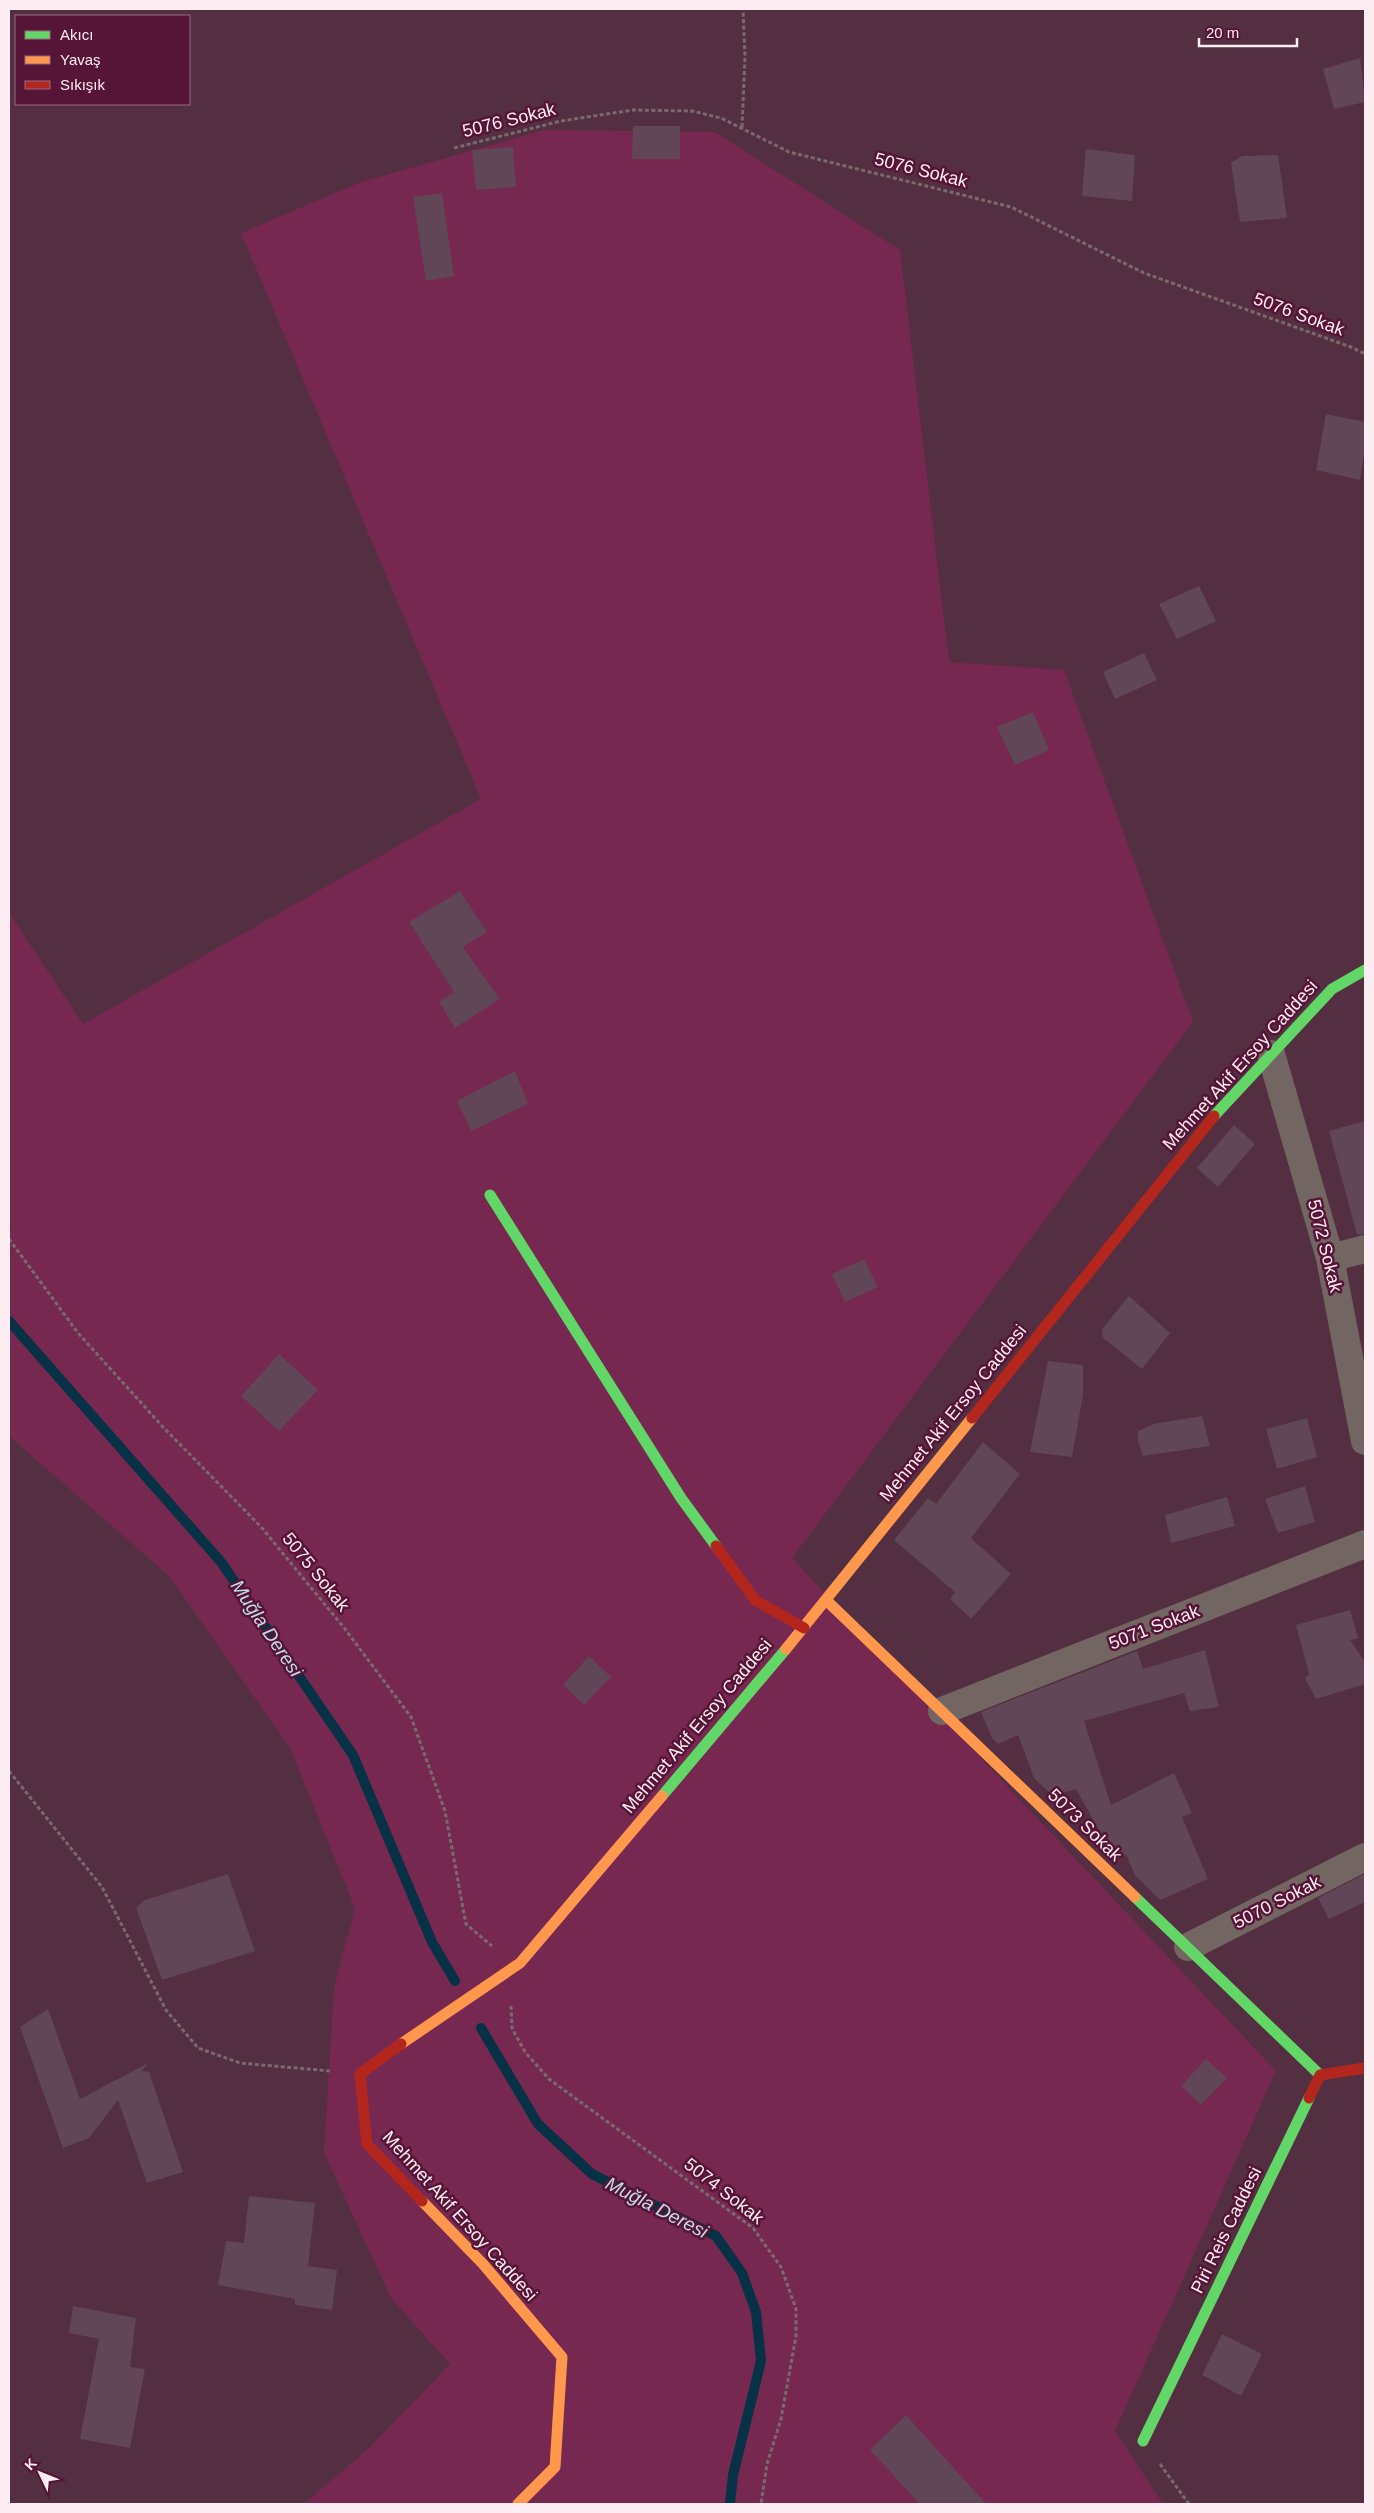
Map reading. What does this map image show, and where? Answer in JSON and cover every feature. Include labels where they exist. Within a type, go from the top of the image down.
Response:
[{"type":"street","name":"Mehmet Akif Ersoy Caddesi","points":[[518,2504],[555,2468],[562,2357],[483,2264],[367,2144],[360,2074],[400,2044],[520,1963],[804,1628],[1213,1117],[1332,989],[1365,970]]},
{"type":"street","name":"5072 Sokak","points":[[1271,1054],[1330,1258],[1365,1441]]},
{"type":"street","points":[[490,1195],[681,1498],[755,1600],[804,1628]]},
{"type":"street","points":[[1330,1258],[1365,1249]]},
{"type":"street","name":"5071 Sokak","points":[[942,1711],[1365,1544]]},
{"type":"street","name":"5073 Sokak","points":[[826,1600],[1320,2075]]},
{"type":"street","name":"5070 Sokak","points":[[1188,1948],[1365,1857]]},
{"type":"street","points":[[1320,2075],[1365,2068]]},
{"type":"street","name":"Piri Reis Caddesi","points":[[1144,2442],[1320,2075]]},
{"type":"path","points":[[742,127],[745,57],[743,9]]},
{"type":"path","name":"5076 Sokak","points":[[454,148],[561,121],[634,110],[692,111],[721,118],[790,152],[1011,207],[1144,273],[1365,354]]},
{"type":"path","name":"5075 Sokak","points":[[9,1239],[78,1333],[163,1427],[262,1528],[345,1629],[410,1717],[445,1812],[466,1924],[490,1944],[520,1963]]},
{"type":"path","points":[[9,1772],[102,1887],[166,2010],[198,2048],[240,2063],[360,2074]]},
{"type":"path","name":"5074 Sokak","points":[[520,1963],[511,1997],[512,2028],[525,2052],[549,2079],[753,2228],[781,2267],[796,2309],[796,2336],[781,2419],[767,2464],[762,2504]]},
{"type":"path","points":[[1144,2442],[1189,2504]]},
{"type":"shaded area","points":[[544,130],[715,132],[900,250],[949,662],[1064,670],[1193,1022],[792,1558],[1276,2071],[1115,2431],[1163,2504],[304,2504],[370,2447],[450,2364],[391,2298],[324,2153],[334,1988],[355,1908],[290,1748],[169,1576],[9,1436],[9,913],[83,1024],[481,799],[241,233],[361,182]]},
{"type":"building","points":[[1360,58],[1365,102],[1334,109],[1323,69]]},
{"type":"building","points":[[633,126],[680,126],[680,159],[632,159]]},
{"type":"building","points":[[513,147],[516,187],[476,190],[472,150]]},
{"type":"building","points":[[1086,149],[1135,155],[1132,201],[1082,196]]},
{"type":"building","points":[[1278,155],[1287,218],[1240,222],[1231,163],[1242,156]]},
{"type":"building","points":[[442,193],[454,276],[426,281],[413,197]]},
{"type":"building","points":[[1326,414],[1365,422],[1365,447],[1360,480],[1316,470]]},
{"type":"building","points":[[1199,586],[1216,621],[1177,639],[1159,604]]},
{"type":"building","points":[[1144,653],[1157,680],[1115,699],[1103,672]]},
{"type":"building","points":[[1033,712],[1049,750],[1015,765],[997,727]]},
{"type":"building","points":[[460,891],[487,932],[463,947],[500,999],[455,1028],[439,1002],[454,992],[409,922]]},
{"type":"building","points":[[515,1071],[528,1104],[471,1131],[457,1101]]},
{"type":"building","points":[[1365,1121],[1365,1234],[1357,1235],[1329,1131]]},
{"type":"building","points":[[1234,1125],[1255,1144],[1218,1187],[1197,1168]]},
{"type":"building","points":[[864,1259],[878,1287],[845,1302],[832,1274]]},
{"type":"building","points":[[1129,1296],[1170,1333],[1142,1369],[1103,1338],[1102,1329]]},
{"type":"building","points":[[279,1354],[318,1390],[279,1431],[241,1396]]},
{"type":"building","points":[[1048,1361],[1083,1365],[1083,1395],[1072,1457],[1030,1452]]},
{"type":"building","points":[[1202,1416],[1210,1446],[1143,1456],[1138,1441],[1138,1431],[1153,1424]]},
{"type":"building","points":[[1307,1418],[1317,1457],[1277,1469],[1266,1429]]},
{"type":"building","points":[[983,1442],[1020,1474],[971,1538],[1011,1574],[971,1619],[950,1599],[955,1592],[894,1540],[928,1498],[936,1504]]},
{"type":"building","points":[[1305,1486],[1315,1522],[1278,1533],[1265,1499]]},
{"type":"building","points":[[1227,1497],[1235,1526],[1171,1543],[1165,1515]]},
{"type":"building","points":[[1350,1610],[1358,1638],[1350,1640],[1365,1662],[1365,1684],[1316,1699],[1305,1678],[1309,1674],[1296,1625]]},
{"type":"building","points":[[1205,1650],[1219,1707],[1190,1711],[1184,1693],[1084,1721],[1111,1805],[1174,1773],[1192,1813],[1182,1817],[1208,1879],[1160,1900],[1135,1875],[1126,1855],[1117,1858],[1113,1855],[1076,1789],[1053,1796],[1034,1778],[1018,1735],[998,1744],[992,1738],[981,1712],[1137,1651],[1143,1669]]},
{"type":"building","points":[[589,1656],[611,1677],[584,1705],[563,1685]]},
{"type":"building","points":[[228,1874],[255,1951],[162,1980],[136,1908],[145,1900]]},
{"type":"building","points":[[1365,1874],[1365,1902],[1329,1919],[1318,1898]]},
{"type":"building","points":[[48,2009],[80,2099],[148,2063],[142,2071],[149,2072],[183,2172],[147,2183],[118,2100],[89,2138],[63,2148],[20,2027]]},
{"type":"building","points":[[1206,2059],[1227,2078],[1201,2105],[1181,2086]]},
{"type":"building","points":[[249,2196],[315,2203],[308,2266],[337,2270],[332,2310],[295,2305],[295,2299],[218,2285],[226,2241],[244,2243]]},
{"type":"building","points":[[73,2306],[136,2318],[130,2367],[145,2369],[130,2448],[80,2439],[99,2339],[69,2333]]},
{"type":"building","points":[[1222,2334],[1262,2354],[1241,2396],[1202,2375]]},
{"type":"building","points":[[906,2415],[986,2504],[920,2504],[870,2450]]},
{"type":"waterway","name":"Muğla Deresi","points":[[9,1321],[221,1562],[353,1755],[432,1942],[455,1981]]},
{"type":"waterway","name":"Muğla Deresi","points":[[481,2028],[538,2124],[592,2174],[716,2236],[742,2273],[756,2312],[761,2361],[733,2475],[730,2504]]},
{"type":"traffic: fast","points":[[1214,1116],[1332,989],[1365,970]]},
{"type":"traffic: fast","points":[[490,1195],[681,1498],[716,1546]]},
{"type":"traffic: fast","points":[[662,1796],[786,1649]]},
{"type":"traffic: fast","points":[[1135,1897],[1320,2075]]},
{"type":"traffic: fast","points":[[1143,2441],[1309,2098]]},
{"type":"traffic: slow","points":[[786,1649],[972,1418]]},
{"type":"traffic: slow","points":[[826,1600],[1135,1897]]},
{"type":"traffic: slow","points":[[401,2044],[520,1963],[662,1796]]},
{"type":"traffic: slow","points":[[422,2201],[483,2264],[562,2357],[555,2467],[518,2504]]},
{"type":"traffic: jam","points":[[972,1418],[1214,1116]]},
{"type":"traffic: jam","points":[[716,1546],[755,1600],[804,1628]]},
{"type":"traffic: jam","points":[[401,2044],[360,2074],[367,2144],[422,2201]]},
{"type":"traffic: jam","points":[[1309,2098],[1320,2075],[1365,2068]]}]
